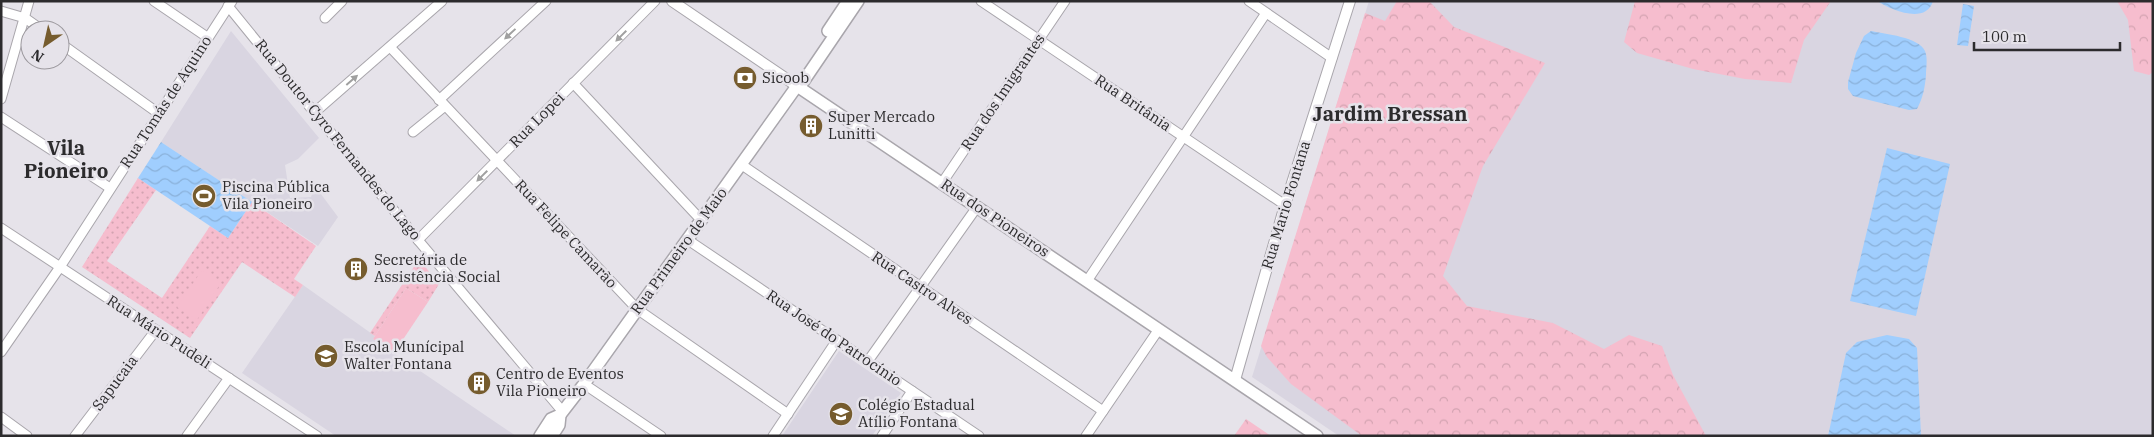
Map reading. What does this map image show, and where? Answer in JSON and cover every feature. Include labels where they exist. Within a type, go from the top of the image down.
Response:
[{"type":"main road","name":"Rua Primeiro de Maio","points":[[540,436],[552,419],[561,413],[584,384],[636,309],[742,165],[797,86],[800,76],[848,1]]},
{"type":"main road","name":"Rua Primeiro de Maio","points":[[797,86],[803,82],[858,1]]},
{"type":"main road","name":"Rua dos Pioneiros","points":[[797,86],[1317,436]]},
{"type":"main road","name":"Rua Primeiro de Maio","points":[[552,436],[559,425],[561,413]]},
{"type":"street","points":[[1,99],[29,1]]},
{"type":"street","points":[[154,1],[207,37]]},
{"type":"street","points":[[325,18],[342,1]]},
{"type":"street","points":[[315,112],[442,1]]},
{"type":"street","points":[[413,132],[546,1]]},
{"type":"street","name":"Rua Lopei","points":[[418,240],[655,1]]},
{"type":"street","name":"Rua dos Pioneiros","points":[[672,1],[797,86]]},
{"type":"street","name":"Rua Britânia","points":[[981,1],[1285,205]]},
{"type":"street","name":"Rua dos Imigrantes","points":[[942,183],[1065,1]]},
{"type":"street","points":[[1249,1],[1332,58]]},
{"type":"street","name":"Rua Mario Fontana","points":[[1234,380],[1285,205],[1350,1]]},
{"type":"street","name":"Rua Tomás de Aquino","points":[[1,352],[60,266],[230,4]]},
{"type":"street","name":"Rua Doutor Cyro Fernandes do Lago","points":[[230,4],[418,240],[561,413]]},
{"type":"street","points":[[1,11],[28,20]]},
{"type":"street","points":[[1087,281],[1266,13]]},
{"type":"street","name":"Rua Felipe Camarão","points":[[390,47],[636,309],[788,414]]},
{"type":"street","points":[[70,50],[158,113]]},
{"type":"street","points":[[573,84],[702,221]]},
{"type":"street","points":[[1,117],[110,188]]},
{"type":"street","name":"Rua Castro Alves","points":[[742,165],[1103,411]]},
{"type":"street","points":[[868,361],[978,207]]},
{"type":"street","name":"Rua Mário Pudeli","points":[[1,228],[229,378],[303,432],[317,436]]},
{"type":"street","name":"Rua José do Patrocínio","points":[[688,240],[979,436]]},
{"type":"street","points":[[1086,436],[1159,329]]},
{"type":"street","name":"Sapucaia","points":[[75,436],[156,330]]},
{"type":"street","points":[[773,436],[837,340]]},
{"type":"street","points":[[187,436],[229,378]]},
{"type":"street","points":[[584,384],[661,436]]},
{"type":"street","points":[[882,436],[912,391]]},
{"type":"street","points":[[1,417],[27,436]]},
{"type":"shaded area","points":[[1369,1],[2153,1],[2153,436],[1339,436],[1252,377]]},
{"type":"shaded area","points":[[231,31],[319,138],[298,159],[285,165],[290,198],[311,197],[315,186],[338,217],[318,246],[161,142]]},
{"type":"shaded area","name":"Escola Munícipal Walter Fontana","points":[[303,285],[375,336],[373,339],[516,436],[336,436],[242,373]]},
{"type":"shaded area","name":"Colégio Estadual Atílio Fontana","points":[[839,351],[901,393],[872,436],[782,436]]},
{"type":"green space","points":[[1397,1],[1429,1],[1454,27],[1545,63],[1483,166],[1443,276],[1467,306],[1553,323],[1604,349],[1629,335],[1662,346],[1673,375],[1706,436],[1362,436],[1291,384],[1267,357],[1261,346],[1365,13],[1385,21]]},
{"type":"green space","points":[[1635,1],[1831,1],[1804,40],[1791,83],[1745,79],[1693,69],[1637,53],[1624,42]]},
{"type":"green space","points":[[2117,1],[2153,1],[2153,72],[2149,75],[2134,71],[2128,20]]},
{"type":"green space","points":[[138,178],[156,190],[107,261],[162,298],[210,226],[228,238],[252,202],[316,246],[294,279],[303,285],[295,297],[242,262],[190,338],[82,267]]},
{"type":"green space","points":[[419,259],[439,284],[428,302],[406,288],[375,336],[370,333]]},
{"type":"green space","points":[[202,270],[221,283],[197,320],[177,307]]},
{"type":"green space","points":[[406,288],[428,302],[394,353],[373,339]]},
{"type":"green space","points":[[1246,419],[1271,436],[1234,436]]},
{"type":"water","points":[[1877,1],[1933,1],[1929,8],[1916,14],[1899,11]]},
{"type":"water","points":[[1963,4],[1974,6],[1968,46],[1957,45]]},
{"type":"water","points":[[1871,31],[1909,39],[1922,46],[1925,51],[1927,60],[1925,84],[1917,109],[1909,110],[1853,96],[1848,89],[1848,82],[1856,53],[1864,36]]},
{"type":"water","name":"Piscina Pública Vila Pioneiro","points":[[161,142],[252,202],[228,238],[138,178]]},
{"type":"water","points":[[1887,148],[1950,164],[1916,316],[1850,301]]},
{"type":"water","points":[[1887,335],[1909,339],[1917,348],[1921,436],[1828,436],[1846,353],[1857,342]]},
{"type":"place","name":"Sicoob","points":[[745,78]]},
{"type":"place","name":"Super Mercado Lunitti","points":[[811,126]]},
{"type":"place","name":"Piscina Pública Vila Pioneiro","points":[[204,196]]},
{"type":"place","name":"Secretária de Assistência Social","points":[[356,269]]},
{"type":"place","name":"Escola Munícipal Walter Fontana","points":[[326,356]]},
{"type":"place","name":"Centro de Eventos Vila Pioneiro","points":[[479,383]]},
{"type":"place","name":"Colégio Estadual Atílio Fontana","points":[[841,414]]},
{"type":"district","name":"Jardim Bressan","points":[[1390,114]]},
{"type":"district","name":"Vila Pioneiro","points":[[66,160]]}]
